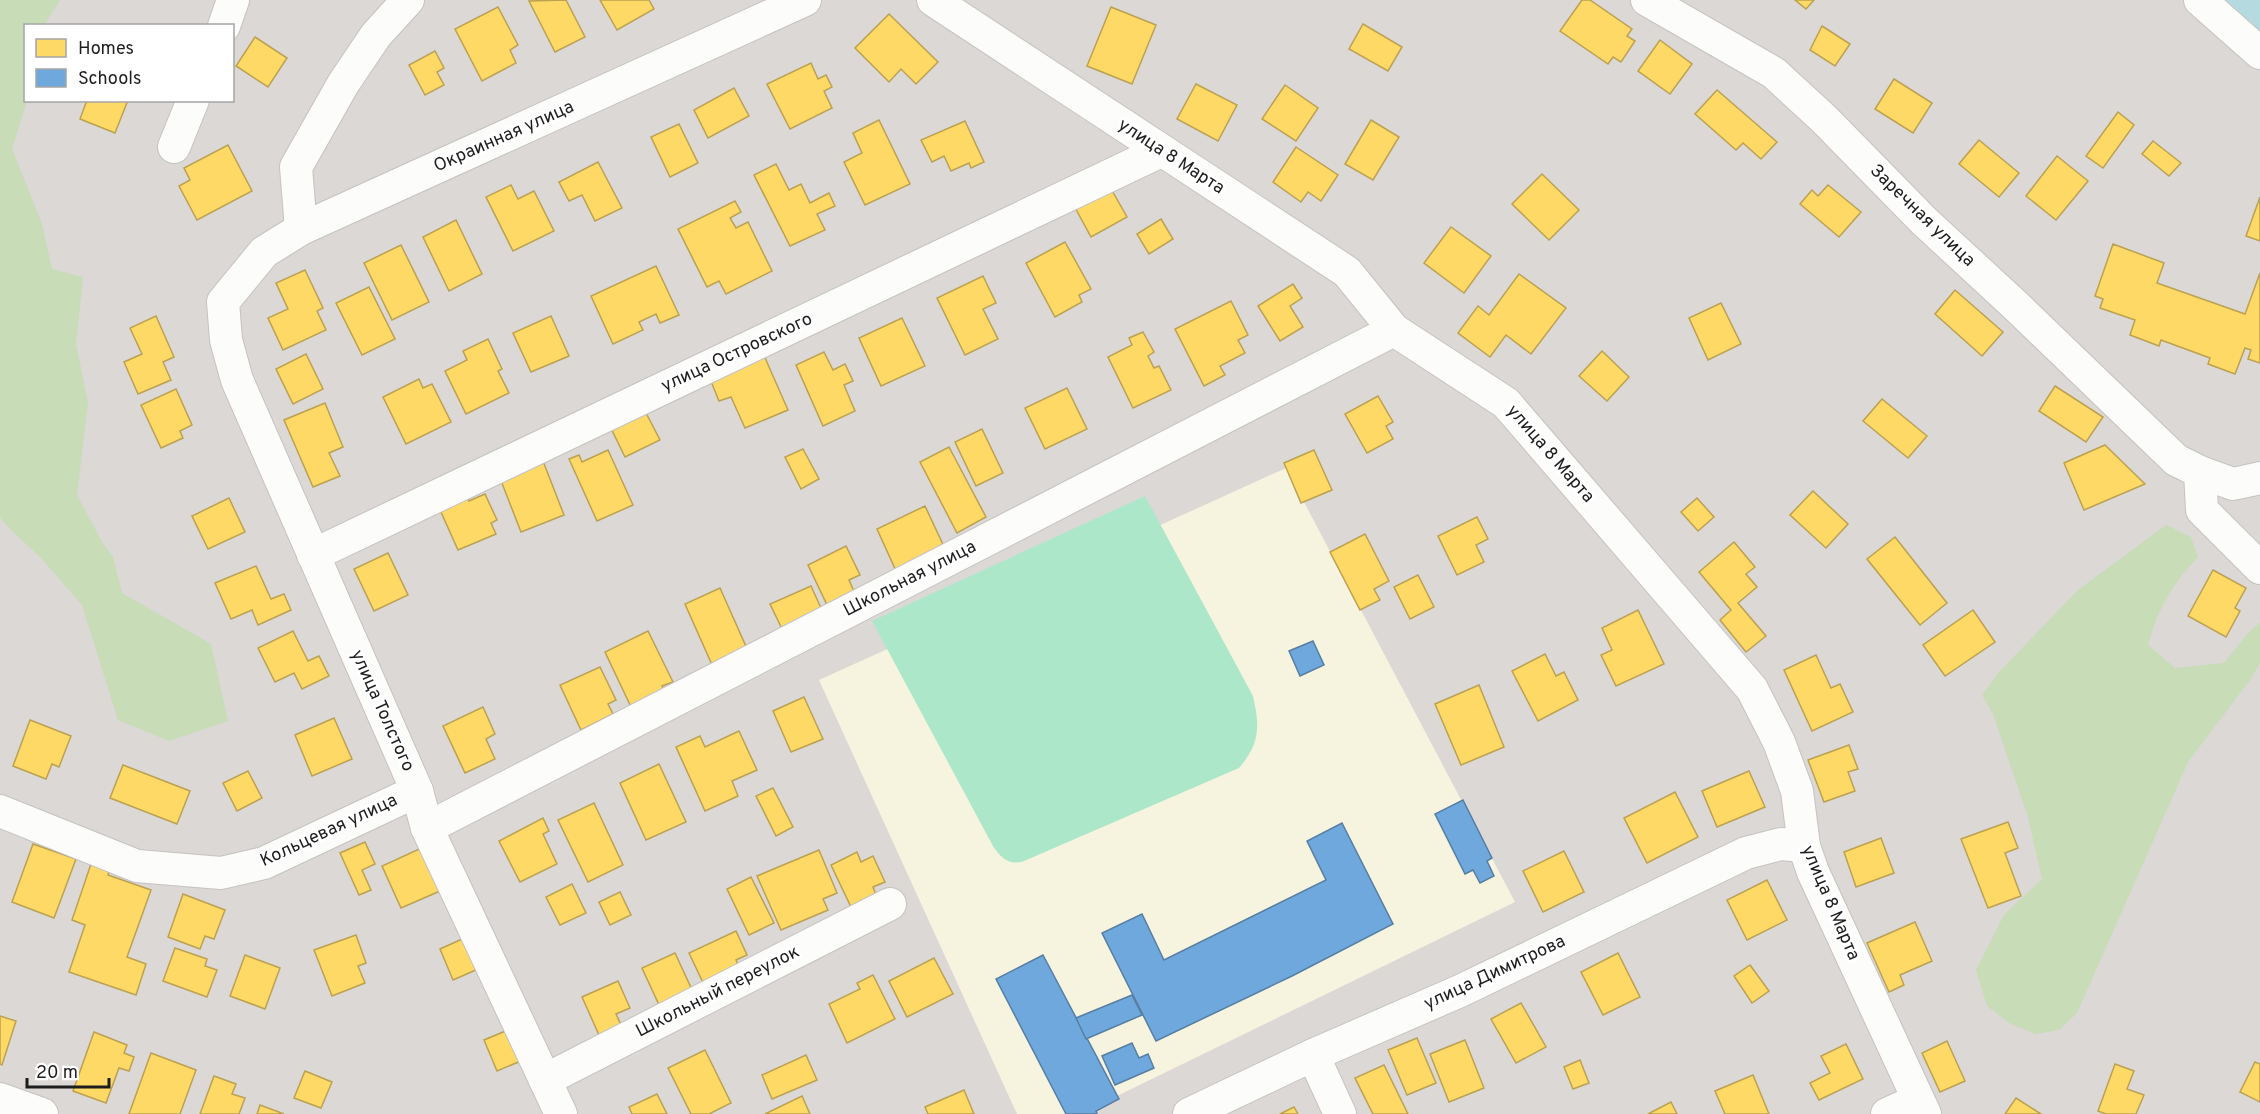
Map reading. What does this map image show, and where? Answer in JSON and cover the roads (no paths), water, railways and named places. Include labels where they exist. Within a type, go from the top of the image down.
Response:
[{"type":"street","points":[[225,24],[233,0]]},
{"type":"street","points":[[301,229],[296,167],[343,84],[376,35],[408,0]]},
{"type":"street","name":"Окраинная улица","points":[[223,302],[264,252],[301,229],[805,0]]},
{"type":"street","name":"улица 8 Марта","points":[[933,0],[1161,152],[1347,272],[1394,330],[1506,403],[1752,689],[1779,742],[1797,791],[1804,846],[1813,872],[1921,1107]]},
{"type":"street","name":"Заречная улица","points":[[1647,0],[1774,73],[1824,119],[1924,221],[2188,466]]},
{"type":"street","points":[[2200,0],[2260,53]]},
{"type":"street","points":[[174,147],[192,102]]},
{"type":"street","name":"улица Островского","points":[[313,555],[1161,152]]},
{"type":"street","name":"улица Толстого","points":[[223,302],[225,340],[237,380],[417,791],[427,828],[561,1114]]},
{"type":"street","name":"Школьная улица","points":[[427,828],[1394,330]]},
{"type":"street","points":[[2188,466],[2233,484],[2260,478]]},
{"type":"street","points":[[2188,466],[2202,510],[2260,568]]},
{"type":"street","name":"Кольцевая улица","points":[[0,811],[137,866],[221,873],[264,863],[417,791]]},
{"type":"street","name":"улица Димитрова","points":[[1189,1114],[1313,1055],[1460,991],[1746,853],[1781,844],[1804,846]]},
{"type":"street","name":"Школьный переулок","points":[[545,1080],[890,904]]},
{"type":"street","points":[[1313,1055],[1340,1114]]},
{"type":"street","points":[[0,1099],[42,1114]]},
{"type":"street","points":[[1887,1114],[1921,1107]]},
{"type":"waterway","points":[[2235,0],[2260,21]]}]
